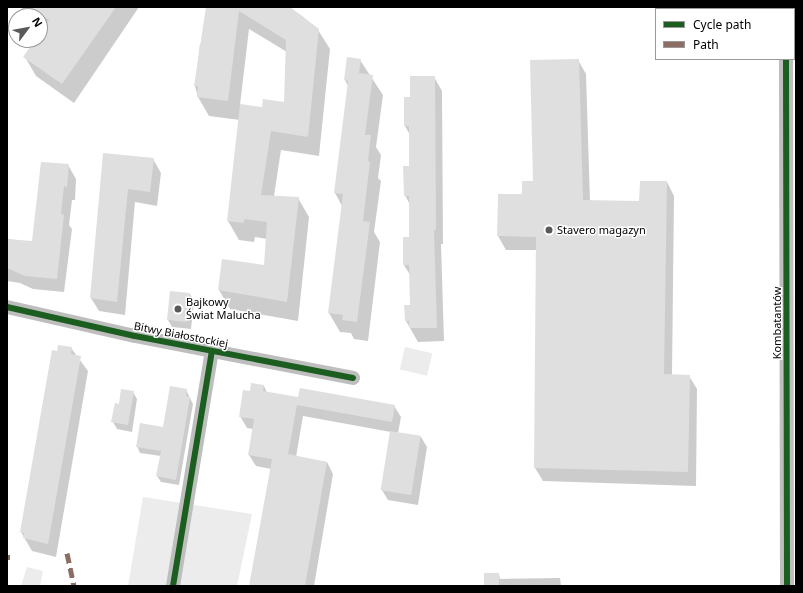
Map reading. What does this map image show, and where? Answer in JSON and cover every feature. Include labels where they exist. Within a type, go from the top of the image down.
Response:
[{"type":"street","name":"Kombatantów","points":[[786,60],[787,586]]},
{"type":"street","name":"Bitwy Białostockiej","points":[[7,307],[212,351],[353,378]]},
{"type":"street","points":[[173,586],[212,351]]},
{"type":"shaded area","points":[[405,347],[432,353],[427,376],[400,369]]},
{"type":"shaded area","points":[[143,497],[252,514],[237,586],[128,586]]},
{"type":"shaded area","points":[[27,567],[43,571],[40,586],[21,586]]},
{"type":"building","points":[[31,7],[116,7],[62,84],[23,57],[29,48],[48,48],[48,8]]},
{"type":"building","points":[[206,7],[290,7],[319,29],[308,137],[271,131],[261,195],[299,197],[287,302],[218,290],[222,259],[264,265],[267,222],[245,219],[243,223],[227,221],[240,104],[262,107],[263,99],[284,102],[286,40],[239,11],[228,101],[197,97],[198,86],[194,86]]},
{"type":"building","points":[[347,57],[361,59],[359,73],[373,75],[365,135],[371,135],[368,161],[370,162],[363,221],[370,222],[357,322],[342,320],[343,315],[328,313],[343,194],[334,193],[348,81],[344,80]]},
{"type":"building","points":[[579,59],[583,200],[639,201],[640,181],[667,181],[664,374],[690,375],[688,472],[534,468],[536,237],[497,236],[498,194],[522,194],[522,181],[533,181],[530,60]]},
{"type":"building","points":[[410,76],[435,76],[436,230],[434,230],[437,328],[409,328],[409,321],[405,321],[404,305],[410,305],[409,265],[403,265],[403,237],[409,237],[409,196],[404,196],[403,166],[409,166],[409,126],[404,126],[404,97],[410,97]]},
{"type":"building","points":[[103,153],[154,158],[150,192],[128,189],[117,302],[90,298]]},
{"type":"building","points":[[41,162],[69,164],[67,187],[64,186],[61,214],[64,215],[57,279],[25,276],[7,268],[7,239],[32,241]]},
{"type":"building","points":[[170,291],[190,293],[187,322],[167,320]]},
{"type":"building","points":[[58,345],[72,347],[71,354],[81,356],[48,544],[23,538],[24,533],[20,532],[52,350],[57,351]]},
{"type":"building","points":[[251,383],[264,385],[263,391],[298,397],[300,388],[395,405],[392,422],[297,405],[288,454],[327,462],[305,586],[249,586],[272,459],[248,455],[254,419],[239,417],[243,390],[250,391]]},
{"type":"building","points":[[170,386],[187,389],[186,396],[190,397],[176,480],[156,476],[161,451],[136,447],[140,423],[163,427]]},
{"type":"building","points":[[121,389],[134,391],[128,425],[111,422],[115,403],[119,404]]},
{"type":"building","points":[[390,431],[421,436],[411,495],[381,490]]},
{"type":"building","points":[[484,573],[499,573],[499,586],[484,586]]},
{"type":"marked path","points":[[67,553],[74,586]]},
{"type":"cycle path","points":[[786,60],[787,586]]},
{"type":"cycle path","points":[[7,307],[135,336],[353,378]]},
{"type":"cycle path","points":[[173,586],[212,351]]},
{"type":"place","name":"Stavero magazyn","points":[[549,230]]},
{"type":"place","name":"Bajkowy Świat Malucha","points":[[178,309]]}]
